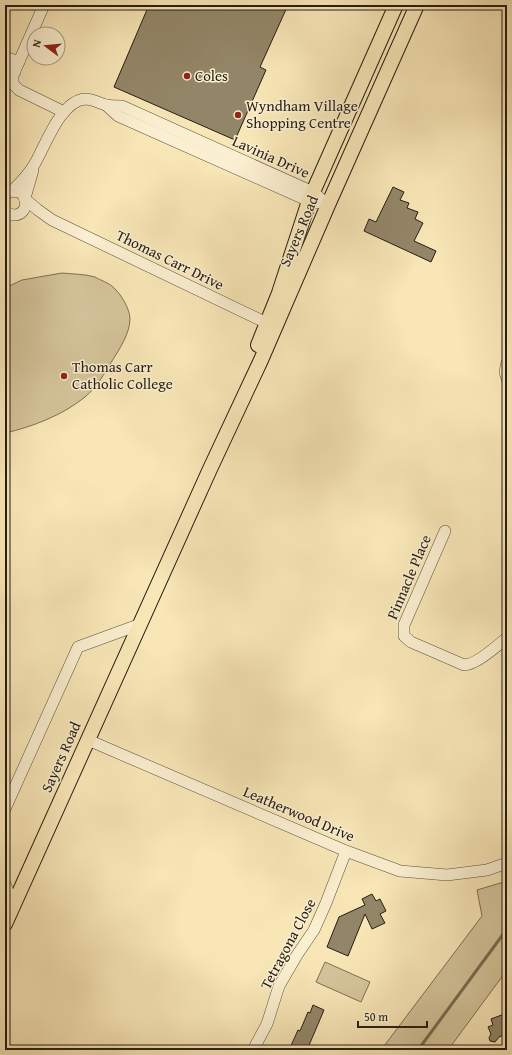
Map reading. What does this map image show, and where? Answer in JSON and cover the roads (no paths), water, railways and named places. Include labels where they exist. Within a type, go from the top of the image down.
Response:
[{"type":"main road","name":"Sayers Road","points":[[271,326],[279,293],[311,197],[396,5]]},
{"type":"main road","name":"Sayers Road","points":[[5,924],[210,469],[245,373],[271,326],[328,205],[417,5]]},
{"type":"street","points":[[44,5],[13,67],[13,82],[16,88],[64,112]]},
{"type":"street","points":[[5,57],[13,67]]},
{"type":"street","name":"Lavinia Drive","points":[[19,214],[25,208],[25,198],[34,166],[48,138],[64,112],[70,106],[81,100],[91,100],[106,105],[118,116],[328,205]]},
{"type":"street","name":"Lavinia Drive","points":[[8,192],[34,166]]},
{"type":"street","name":"Thomas Carr Drive","points":[[8,192],[20,192],[38,210],[52,220],[271,326]]},
{"type":"street","name":"Thomas Carr Drive","points":[[5,211],[9,214],[19,214],[52,220]]},
{"type":"street","points":[[507,362],[505,372],[507,379]]},
{"type":"street","name":"Pinnacle Place","points":[[445,531],[404,625],[404,636],[411,642],[455,662],[466,665],[476,661],[507,638]]},
{"type":"street","name":"Sayers Road","points":[[5,809],[78,646],[140,624]]},
{"type":"street","name":"Leatherwood Drive","points":[[88,740],[346,851],[400,871],[446,876],[487,870],[507,864]]},
{"type":"street","name":"Tetragona Close","points":[[253,1050],[267,1024],[279,986],[317,923],[326,904],[346,851]]},
{"type":"street","points":[[5,884],[13,905]]},
{"type":"waterway","points":[[418,1050],[507,929]]},
{"type":"place","name":"Coles","points":[[187,76]]},
{"type":"place","name":"Wyndham Village Shopping Centre","points":[[238,115]]},
{"type":"place","name":"Thomas Carr Catholic College","points":[[64,376]]}]
